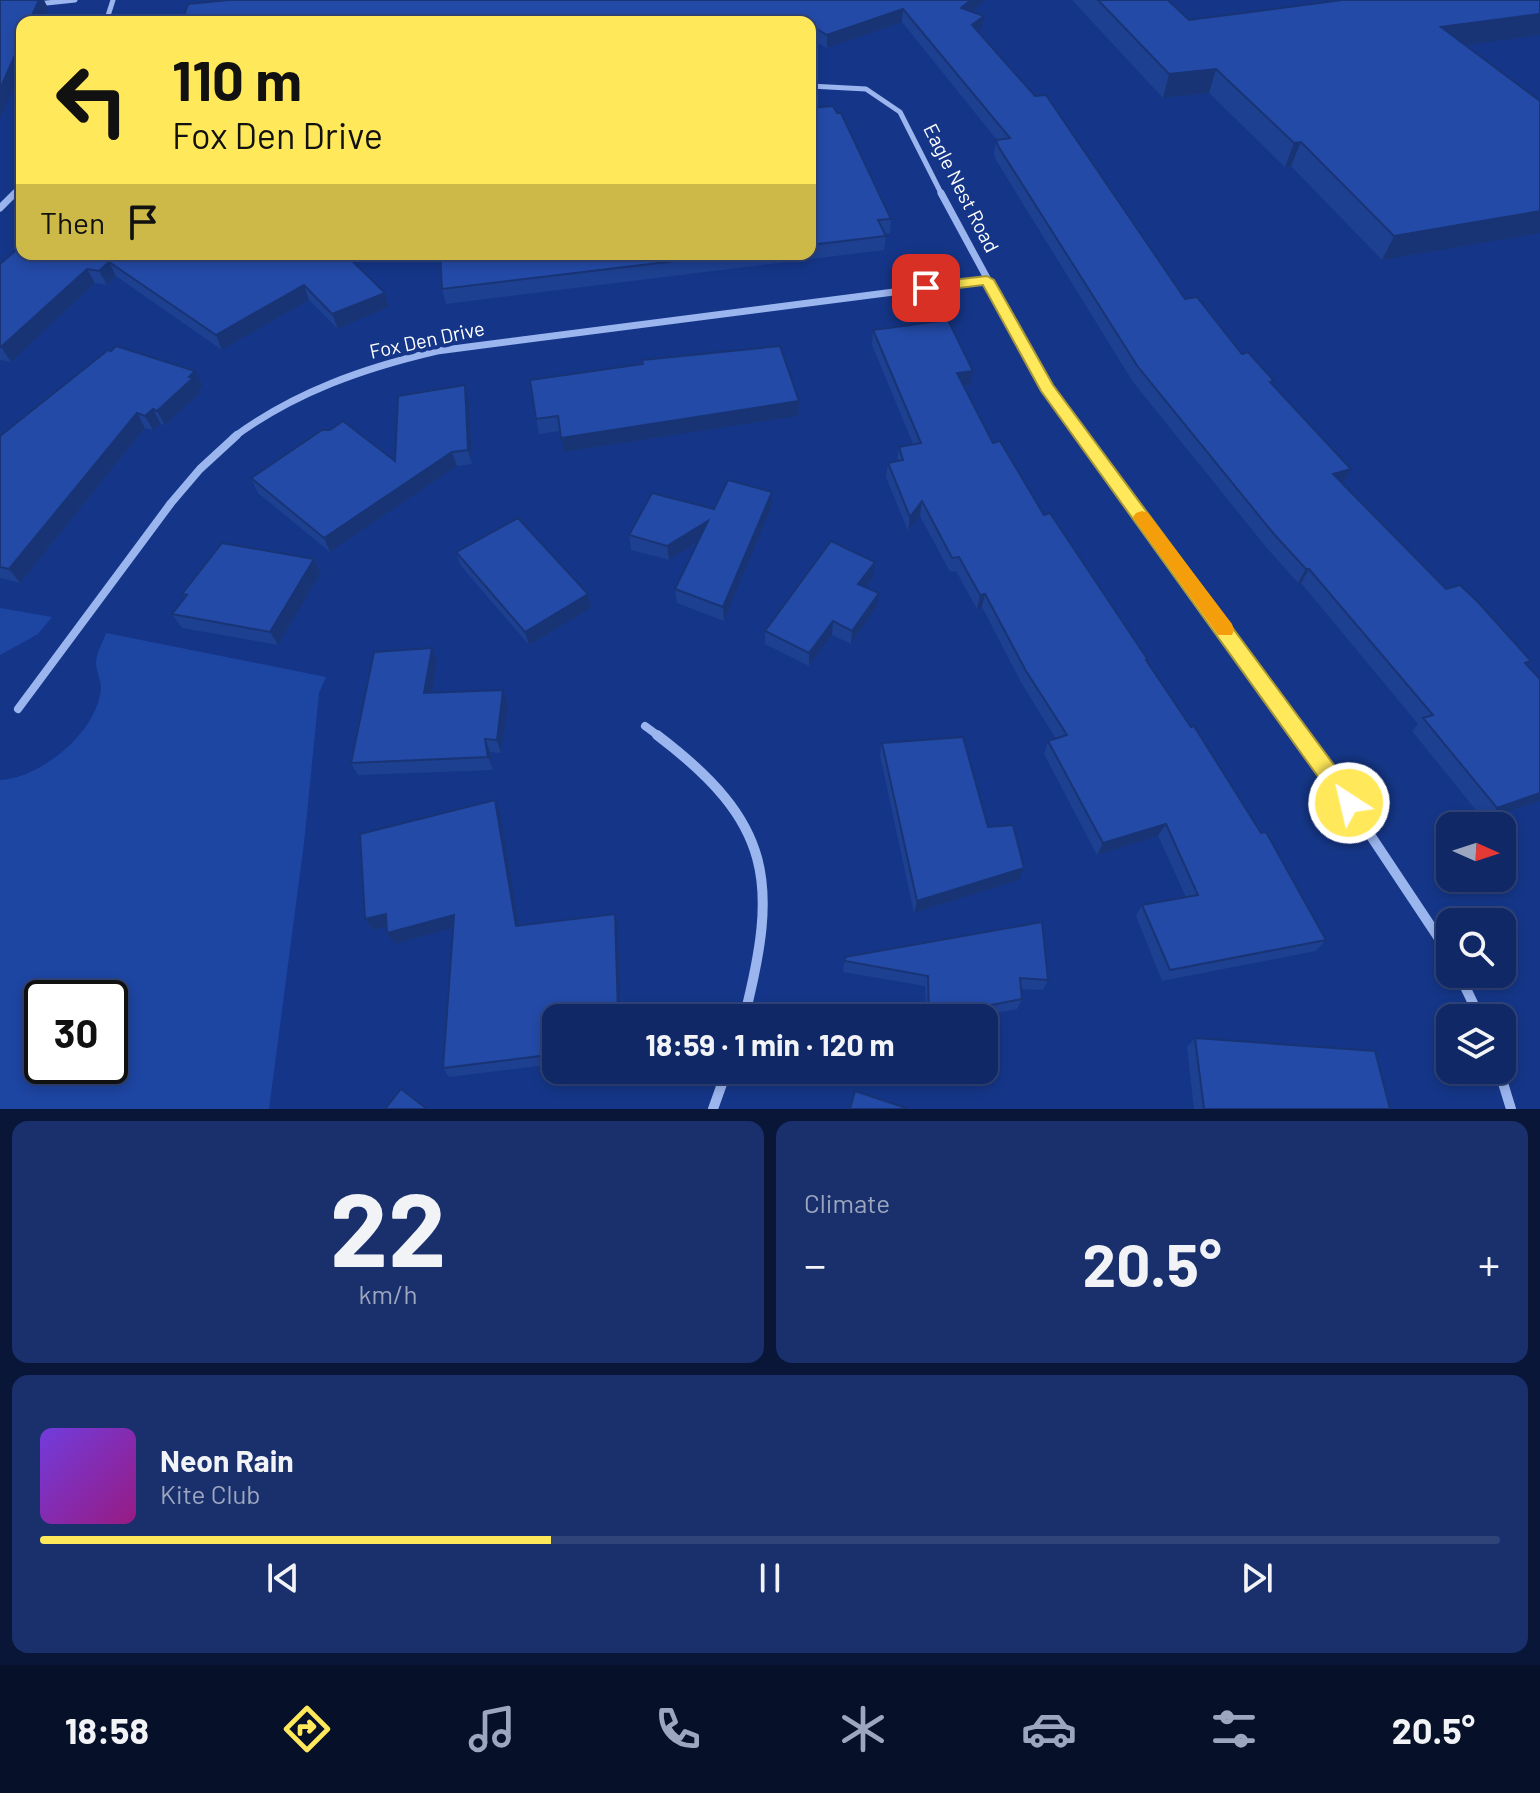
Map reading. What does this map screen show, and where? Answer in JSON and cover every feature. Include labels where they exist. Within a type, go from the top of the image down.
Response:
[{"type":"street","points":[[30,4],[75,0]]},
{"type":"street","name":"Eagle Nest Road","points":[[816,86],[866,89],[900,112],[1046,387],[1349,803],[1436,934]]},
{"type":"street","points":[[0,208],[16,193]]},
{"type":"street","name":"Fox Den Drive","points":[[18,709],[188,484],[247,427],[317,388],[406,356],[466,346],[987,280]]},
{"type":"street","points":[[645,726],[702,770],[730,802],[755,844],[761,874],[757,971],[748,1004]]},
{"type":"street","points":[[713,1109],[722,1084]]},
{"type":"street","points":[[1503,1084],[1511,1109]]},
{"type":"shaded area","points":[[0,608],[52,617],[38,634],[0,655]]},
{"type":"shaded area","points":[[106,633],[326,677],[319,693],[304,843],[269,1109],[0,1109],[0,780],[33,771],[50,761],[79,735],[98,704],[101,688],[96,666]]},
{"type":"building","points":[[0,0],[39,0],[32,16],[16,16],[16,53],[0,89]]},
{"type":"building","points":[[229,0],[971,0],[961,8],[984,16],[972,25],[1035,96],[1046,95],[1185,299],[1197,297],[1242,354],[1248,352],[1274,381],[1270,382],[1351,469],[1333,474],[1446,589],[1460,585],[1478,602],[1531,661],[1525,663],[1540,679],[1540,793],[1497,808],[1423,718],[1433,715],[1309,569],[1273,533],[1138,367],[998,146],[996,140],[1010,138],[903,9],[827,35],[816,29],[816,16],[184,16],[188,4]]},
{"type":"building","points":[[1098,0],[1168,0],[1189,20],[1342,0],[1540,0],[1540,14],[1441,27],[1540,101],[1540,211],[1394,236],[1301,142],[1294,143],[1216,69],[1169,74]]},
{"type":"building","points":[[833,106],[837,113],[841,113],[891,219],[878,220],[886,236],[816,244],[816,107]]},
{"type":"building","points":[[16,250],[16,260],[351,260],[385,293],[332,314],[304,285],[216,335],[109,262],[99,271],[87,269],[0,347],[0,264]]},
{"type":"building","points":[[440,260],[684,260],[442,289]]},
{"type":"building","points":[[948,320],[973,371],[957,373],[993,443],[1000,441],[1044,515],[1050,513],[1191,727],[1194,726],[1261,833],[1266,832],[1326,940],[1170,970],[1142,905],[1198,895],[1166,824],[1103,843],[1048,741],[1067,735],[1026,671],[985,594],[980,595],[959,557],[952,558],[922,501],[910,517],[888,463],[903,460],[899,447],[921,443],[873,330]]},
{"type":"building","points":[[116,346],[195,371],[189,377],[193,378],[157,411],[153,409],[145,416],[137,413],[9,569],[0,567],[0,436]]},
{"type":"building","points":[[780,346],[799,401],[561,438],[558,416],[536,419],[530,380],[643,364],[642,360]]},
{"type":"building","points":[[465,385],[468,450],[452,452],[324,538],[251,478],[322,430],[330,430],[343,421],[395,461],[398,396]]},
{"type":"building","points":[[728,480],[772,492],[723,607],[675,589],[708,521],[667,546],[629,535],[652,493],[714,509]]},
{"type":"building","points":[[518,518],[588,594],[525,632],[456,552]]},
{"type":"building","points":[[831,541],[875,562],[858,584],[879,593],[852,631],[833,621],[809,653],[765,631]]},
{"type":"building","points":[[222,543],[314,559],[270,632],[172,614],[187,595],[182,594]]},
{"type":"building","points":[[432,648],[424,693],[503,690],[497,740],[485,739],[488,757],[351,763],[374,652]]},
{"type":"building","points":[[963,737],[988,827],[1013,825],[1024,868],[917,901],[882,743]]},
{"type":"building","points":[[495,800],[516,926],[615,914],[618,1004],[542,1004],[542,1056],[443,1068],[454,915],[387,933],[386,914],[365,919],[360,834]]},
{"type":"building","points":[[1042,922],[1048,980],[1020,978],[1022,999],[996,1004],[929,1004],[928,976],[845,961],[845,957]]},
{"type":"building","points":[[1195,1038],[1375,1051],[1390,1109],[1204,1109]]},
{"type":"building","points":[[401,1089],[427,1109],[385,1109]]},
{"type":"building","points":[[855,1091],[909,1109],[850,1109]]},
{"type":"slow traffic","points":[[1142,517],[1225,630]]},
{"type":"route","points":[[926,288],[987,280],[1046,387],[1349,803]]}]
